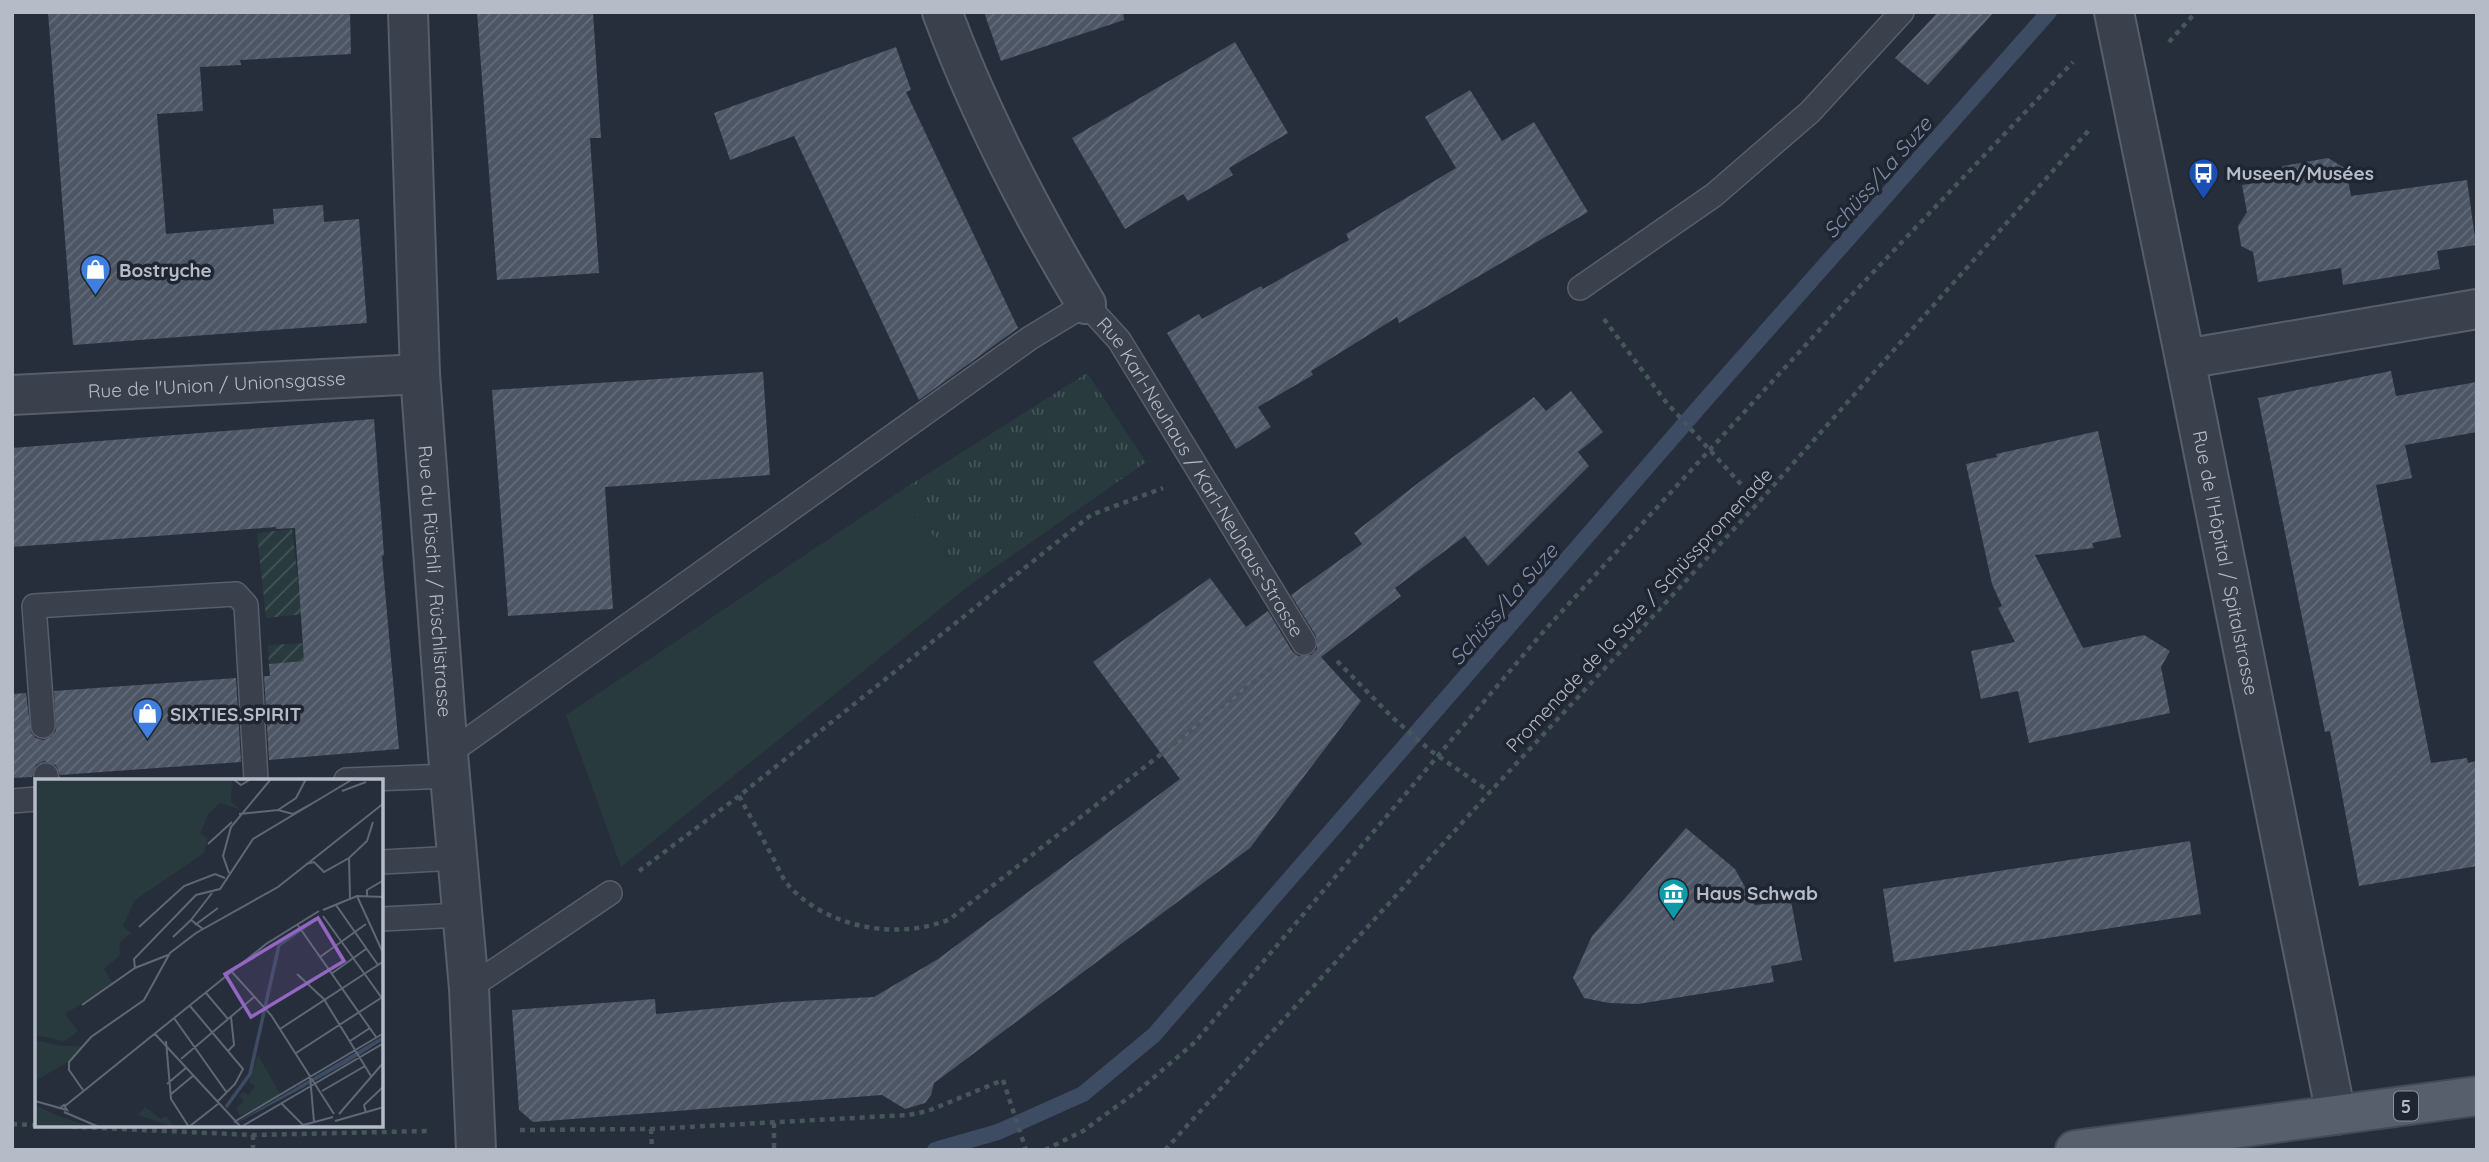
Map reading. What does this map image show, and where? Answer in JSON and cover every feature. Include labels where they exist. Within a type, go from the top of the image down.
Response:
[{"type":"main road","name":"5","points":[[2075,1150],[2477,1096]]},
{"type":"street","name":"Rue du Rüschli / Rüschlistrasse","points":[[408,12],[420,374],[449,765],[469,988],[476,1142]]},
{"type":"street","name":"Rue Karl-Neuhaus / Karl-Neuhaus-Strasse","points":[[942,12],[986,118],[1046,239],[1086,304]]},
{"type":"street","name":"Rue de l'Hôpital / Spitalstrasse","points":[[2114,12],[2336,1115]]},
{"type":"street","points":[[2185,359],[2477,309]]},
{"type":"street","name":"Rue de l'Union / Unionsgasse","points":[[12,395],[420,374]]},
{"type":"lane","points":[[1580,288],[1714,195],[1810,112],[1902,12]]},
{"type":"lane","name":"Rue Karl-Neuhaus / Karl-Neuhaus-Strasse","points":[[1086,304],[1119,340],[1304,643]]},
{"type":"lane","points":[[353,779],[449,765],[1030,338],[1086,304]]},
{"type":"lane","points":[[43,726],[34,607],[236,594],[246,605],[256,779]]},
{"type":"lane","points":[[12,801],[35,799]]},
{"type":"lane","points":[[383,862],[457,858]]},
{"type":"lane","points":[[469,988],[610,893]]},
{"type":"lane","points":[[383,919],[462,915]]},
{"type":"path","points":[[1045,1150],[1083,1131],[1139,1090],[1195,1042],[1543,632],[1854,292],[2073,62]]},
{"type":"path","name":"Promenade de la Suze / Schüsspromenade","points":[[1165,1150],[1490,792],[1758,503],[2130,85]]},
{"type":"path","points":[[1580,288],[1666,401],[1758,503]]},
{"type":"path","points":[[610,893],[739,796],[1091,515],[1199,475]]},
{"type":"path","points":[[739,796],[788,884],[817,909],[840,919],[872,927],[909,930],[932,927],[950,919],[1304,643],[1332,656],[1393,718],[1431,751],[1490,792]]},
{"type":"path","points":[[1003,1080],[1026,1149]]},
{"type":"path","points":[[774,1123],[774,1150]]},
{"type":"path","points":[[652,1129],[652,1147]]},
{"type":"path","points":[[253,1135],[253,1150]]},
{"type":"green space","points":[[1087,373],[1146,462],[971,584],[899,492]]},
{"type":"green space","points":[[899,492],[971,584],[621,867],[566,715]]},
{"type":"green space","points":[[292,529],[299,589],[388,641],[391,655],[269,664],[268,645],[307,643],[305,614],[266,618],[257,533]]},
{"type":"building","points":[[48,12],[350,12],[351,54],[240,60],[241,65],[200,67],[203,111],[157,114],[166,234],[274,224],[273,209],[323,205],[324,222],[359,219],[367,323],[73,345]]},
{"type":"building","points":[[477,12],[593,12],[601,138],[590,138],[599,273],[497,280]]},
{"type":"building","points":[[984,12],[1123,12],[1124,20],[1001,61]]},
{"type":"building","points":[[1938,12],[1994,12],[1928,85],[1895,58]]},
{"type":"building","points":[[1235,42],[1288,133],[1229,168],[1233,175],[1188,201],[1183,194],[1125,229],[1072,138]]},
{"type":"building","points":[[896,47],[911,90],[906,92],[1018,328],[919,400],[794,136],[730,160],[714,113]]},
{"type":"building","points":[[1470,90],[1502,141],[1534,122],[1588,212],[1399,323],[1397,317],[1311,371],[1313,375],[1258,407],[1271,427],[1236,449],[1167,333],[1199,314],[1202,319],[1261,286],[1263,289],[1349,240],[1346,234],[1456,168],[1425,117]]},
{"type":"building","points":[[2328,158],[2346,169],[2351,196],[2467,180],[2476,245],[2437,251],[2440,269],[2343,285],[2341,268],[2258,282],[2253,252],[2241,246],[2238,226],[2247,212],[2242,185],[2263,182],[2283,166]]},
{"type":"building","points":[[2391,371],[2396,396],[2477,382],[2477,432],[2405,445],[2412,478],[2376,485],[2431,763],[2467,758],[2468,763],[2477,761],[2477,866],[2359,886],[2330,731],[2325,732],[2258,398]]},
{"type":"building","points":[[763,372],[770,475],[605,487],[613,609],[508,616],[492,390]]},
{"type":"building","points":[[1571,391],[1603,432],[1578,452],[1589,466],[1488,566],[1465,536],[1395,588],[1401,596],[1321,657],[1361,701],[1250,848],[934,1083],[931,1095],[925,1103],[905,1109],[882,1095],[533,1122],[519,1110],[512,1010],[655,999],[656,1014],[782,1002],[874,997],[938,959],[1180,779],[1093,662],[1210,578],[1246,627],[1268,611],[1292,651],[1298,656],[1311,655],[1317,649],[1316,636],[1291,595],[1362,544],[1354,533],[1534,397],[1546,411]]},
{"type":"building","points":[[374,419],[382,556],[399,749],[269,760],[264,676],[270,676],[269,664],[304,661],[295,528],[276,527],[12,547],[12,448]]},
{"type":"building","points":[[2098,431],[2121,537],[2092,543],[2094,548],[2035,555],[2083,648],[2144,635],[2170,651],[2161,667],[2170,713],[2029,743],[2018,691],[1981,699],[1971,651],[2015,642],[1998,608],[2002,606],[1992,584],[1966,464],[1997,457],[1996,454]]},
{"type":"building","points":[[236,678],[241,762],[60,775],[56,765],[44,761],[36,765],[32,777],[12,778],[12,694],[26,693],[31,733],[43,740],[56,731],[54,691]]},
{"type":"building","points":[[1686,828],[1735,869],[1755,905],[1791,901],[1802,960],[1771,966],[1774,982],[1638,1004],[1609,1003],[1584,998],[1573,978],[1592,936]]},
{"type":"building","points":[[2190,841],[2201,914],[1894,962],[1883,889]]},
{"type":"waterway","name":"Schüss/La Suze","points":[[935,1150],[998,1132],[1083,1094],[1154,1035],[1707,398],[2049,12]]},
{"type":"place","name":"Museen/Musées","points":[[2203,200]]},
{"type":"place","name":"Bostryche","points":[[96,297]]},
{"type":"place","name":"SIXTIES.SPIRIT","points":[[147,741]]},
{"type":"place","name":"Haus Schwab","points":[[1673,920]]}]
